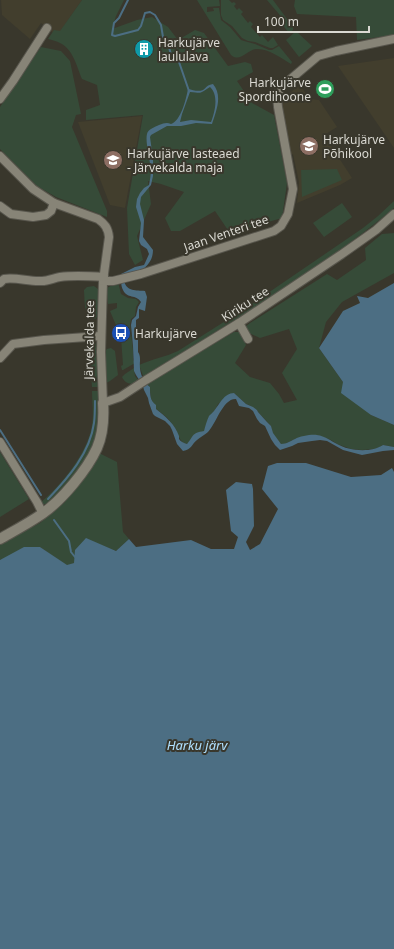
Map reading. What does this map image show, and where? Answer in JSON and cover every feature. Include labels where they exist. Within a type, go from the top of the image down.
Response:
[{"type":"street","points":[[0,99],[47,28]]},
{"type":"street","name":"Jaan Venteri tee","points":[[0,274],[11,278],[42,282],[57,277],[68,276],[93,276],[113,281],[163,268],[274,231],[281,226],[288,214],[293,189],[277,100],[280,88],[318,56],[394,39]]},
{"type":"street","name":"Järvekalda tee","points":[[0,156],[33,189],[54,203],[98,219],[104,223],[108,230],[109,237],[104,279],[100,352],[104,414],[103,426],[96,448],[85,468],[58,501],[43,514],[0,539]]},
{"type":"street","points":[[0,206],[11,214],[33,217],[46,215],[51,211],[54,203]]},
{"type":"street","name":"Kiriku tee","points":[[103,403],[120,397],[239,323],[342,254],[376,230],[394,214]]},
{"type":"street","points":[[0,283],[4,278],[11,278]]},
{"type":"street","points":[[239,323],[248,339]]},
{"type":"street","points":[[0,358],[12,344],[101,336]]},
{"type":"street","points":[[0,442],[43,514]]},
{"type":"shaded area","points":[[1,0],[82,0],[57,36],[41,23],[30,39],[2,15]]},
{"type":"shaded area","points":[[394,58],[394,148],[338,66]]},
{"type":"shaded area","name":"Harkujärve Põhikool","points":[[300,85],[310,99],[319,100],[337,127],[324,135],[352,178],[340,185],[297,203],[299,182],[293,154],[290,156],[282,107],[284,99],[287,95]]},
{"type":"shaded area","name":"Harkujärve lasteaed - Järvekalda maja","points":[[142,116],[125,208],[110,205],[78,122]]},
{"type":"green space","points":[[82,0],[124,0],[116,16],[112,29],[137,20],[152,17],[168,27],[178,40],[195,30],[204,33],[228,66],[245,62],[251,64],[253,72],[237,81],[252,103],[274,115],[287,183],[282,218],[230,233],[215,211],[180,231],[171,231],[165,218],[184,192],[148,181],[151,204],[137,236],[143,260],[135,265],[129,254],[127,208],[143,115],[86,120],[86,110],[100,105],[97,85],[82,79],[74,59],[68,49],[57,42],[48,39],[54,30],[60,31]]},
{"type":"green space","points":[[197,0],[219,0],[220,6],[207,7],[207,12],[214,11],[213,8],[219,8],[221,20],[230,27],[241,40],[269,50],[279,46],[292,62],[291,64],[274,54],[261,49],[253,50],[237,58],[231,55]]},
{"type":"green space","points":[[221,0],[229,0],[232,3],[234,2],[236,4],[234,6],[237,10],[239,8],[243,12],[241,14],[248,23],[250,21],[253,24],[251,27],[260,37],[262,35],[268,42],[273,37],[278,45],[270,48],[242,38],[232,26],[223,20],[221,15]]},
{"type":"green space","points":[[267,0],[273,0],[293,27],[293,30],[289,33],[281,23],[284,20]]},
{"type":"green space","points":[[295,0],[394,0],[394,35],[357,40],[356,17],[297,14],[294,6]]},
{"type":"green space","points":[[295,32],[312,46],[299,57],[286,40]]},
{"type":"green space","points":[[41,47],[61,51],[70,61],[81,114],[76,115],[72,127],[107,211],[107,217],[56,197],[37,186],[0,149],[0,107]]},
{"type":"green space","points":[[337,169],[342,180],[302,197],[301,170]]},
{"type":"green space","points":[[394,201],[394,208],[365,232],[303,276],[144,378],[139,365],[178,351],[246,308],[363,228]]},
{"type":"green space","points":[[342,203],[352,217],[324,237],[313,223]]},
{"type":"green space","points":[[394,233],[394,273],[342,302],[326,322],[319,348],[343,382],[371,415],[394,425],[394,447],[383,445],[374,449],[351,449],[317,435],[297,438],[285,444],[281,444],[272,433],[271,426],[257,410],[246,404],[234,393],[218,404],[209,417],[204,432],[195,434],[187,444],[182,442],[169,420],[155,408],[151,398],[150,387],[146,384],[234,332],[241,332],[246,345],[235,363],[250,377],[270,383],[284,403],[297,400],[282,373],[297,349],[289,329],[260,338],[249,333],[245,327],[327,274],[337,280],[366,260],[365,248],[382,234]]},
{"type":"green space","points":[[118,282],[121,294],[128,298],[136,299],[139,302],[136,307],[135,316],[131,319],[130,324],[133,360],[135,363],[123,370],[121,366],[123,365],[122,330],[118,330],[110,311],[117,308],[117,303],[108,304],[107,294],[107,288]]},
{"type":"green space","points":[[94,286],[98,289],[97,317],[95,319],[88,314],[85,304],[84,291],[87,287]]},
{"type":"green space","points":[[89,341],[93,341],[96,344],[98,387],[92,387]]},
{"type":"green space","points":[[111,348],[115,351],[118,375],[106,383],[105,351]]},
{"type":"green space","points":[[134,368],[135,376],[139,381],[132,384],[125,382],[122,377]]},
{"type":"green space","points":[[92,391],[99,391],[100,413],[98,427],[89,452],[75,474],[58,494],[49,504],[43,504],[41,502],[57,487],[80,457],[90,435],[93,421]]},
{"type":"green space","points":[[0,452],[29,499],[0,517]]},
{"type":"green space","points":[[99,453],[117,462],[123,532],[129,539],[116,551],[86,539],[74,563],[67,566],[40,547],[0,560],[0,544],[40,523],[64,503],[85,477]]},
{"type":"water","points":[[213,84],[218,93],[218,104],[212,124],[196,123],[181,126],[167,126],[150,137],[153,159],[153,176],[151,185],[141,197],[140,204],[144,220],[143,237],[153,250],[152,256],[150,261],[143,269],[124,281],[125,285],[130,289],[145,291],[147,297],[145,311],[139,309],[139,318],[136,320],[138,352],[140,356],[142,376],[150,387],[151,397],[156,405],[156,409],[172,424],[179,436],[179,439],[187,444],[193,435],[204,431],[209,416],[222,400],[227,395],[234,393],[246,404],[257,410],[271,426],[273,433],[281,444],[300,437],[315,435],[325,437],[342,446],[354,450],[378,448],[383,445],[394,447],[394,450],[362,455],[343,450],[327,441],[320,440],[298,443],[280,450],[271,439],[265,426],[260,423],[253,411],[249,408],[239,406],[236,399],[227,403],[208,432],[198,439],[190,448],[183,451],[177,444],[170,426],[165,421],[153,414],[143,386],[134,371],[131,325],[141,302],[137,298],[129,296],[125,293],[122,288],[121,274],[135,267],[144,265],[149,254],[147,249],[141,245],[139,241],[141,223],[136,207],[137,199],[140,193],[149,185],[150,179],[151,169],[147,141],[148,132],[152,128],[161,124],[171,124],[178,119],[188,89],[201,91]],"holes":[[[210,87],[215,94],[215,104],[211,122],[191,120],[180,122],[190,92],[201,92]]]},
{"type":"water","points":[[394,283],[394,425],[371,415],[341,393],[343,382],[319,348],[343,311],[360,303],[357,296],[368,298]]},
{"type":"water","name":"Harku järv","points":[[277,463],[306,463],[351,477],[381,475],[392,468],[394,472],[394,949],[0,949],[0,560],[24,547],[40,547],[67,565],[74,563],[75,550],[86,538],[116,551],[129,539],[136,547],[191,540],[211,549],[234,549],[238,537],[231,531],[226,490],[236,482],[252,484],[254,526],[246,542],[250,550],[260,544],[278,509],[262,489],[268,466]]},
{"type":"waterway","points":[[128,0],[119,18],[114,23],[112,35],[115,36],[138,30],[141,26],[145,13],[150,12],[155,15],[161,25],[163,37],[168,44],[172,58],[179,62],[189,91]]},
{"type":"waterway","points":[[48,499],[70,474],[88,445],[94,423],[95,401]]},
{"type":"waterway","points":[[0,430],[41,495]]},
{"type":"waterway","points":[[54,520],[69,541],[71,552],[75,557]]},
{"type":"place","name":"Harkujärve laululava","points":[[144,49]]},
{"type":"place","name":"Harkujärve Spordihoone","points":[[325,89]]},
{"type":"place","name":"Harkujärve Põhikool","points":[[309,146]]},
{"type":"place","name":"Harkujärve lasteaed - Järvekalda maja","points":[[113,160]]},
{"type":"place","name":"Harkujärve","points":[[121,333]]}]
